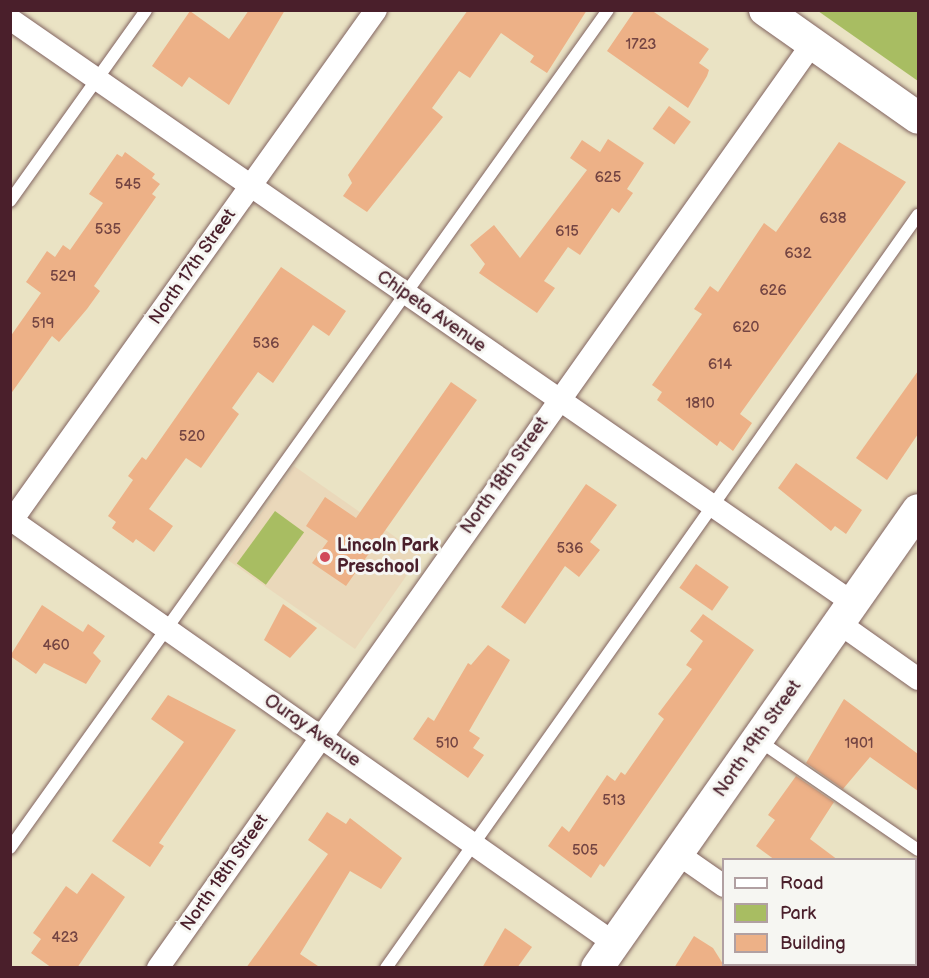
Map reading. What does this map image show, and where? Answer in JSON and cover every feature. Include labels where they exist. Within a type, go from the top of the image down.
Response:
[{"type":"street","name":"North 17th Street","points":[[11,521],[376,10]]},
{"type":"street","points":[[765,10],[918,118]]},
{"type":"street","name":"Chipeta Avenue","points":[[10,19],[249,187],[711,505],[846,613],[918,679]]},
{"type":"street","name":"North 18th Street","points":[[158,968],[812,44]]},
{"type":"street","name":"North 19th Street","points":[[606,955],[918,510]]},
{"type":"street","name":"Ouray Avenue","points":[[11,521],[474,844],[606,955]]},
{"type":"street","points":[[678,854],[722,885]]},
{"type":"lane","points":[[10,201],[146,10]]},
{"type":"lane","points":[[10,848],[403,293],[608,10]]},
{"type":"lane","points":[[386,968],[918,215]]},
{"type":"lane","points":[[758,740],[918,850]]},
{"type":"shaded area","name":"Lincoln Park Preschool","points":[[294,466],[421,555],[355,649],[228,560]]},
{"type":"green space","points":[[818,11],[918,11],[918,81]]},
{"type":"green space","points":[[275,511],[304,532],[266,585],[237,564]]},
{"type":"building","points":[[249,10],[285,10],[229,105],[189,77],[182,87],[152,66],[190,11],[229,39]]},
{"type":"building","points":[[468,10],[587,10],[547,73],[530,62],[534,56],[501,33],[470,78],[459,71],[432,108],[443,117],[367,212],[343,196],[352,183],[348,175]]},
{"type":"building","points":[[635,10],[651,10],[709,49],[699,63],[709,70],[707,76],[688,108],[607,51]]},
{"type":"building","points":[[669,106],[691,122],[674,145],[653,129]]},
{"type":"building","points":[[608,139],[644,163],[627,189],[633,193],[619,213],[612,208],[580,255],[568,247],[544,281],[555,288],[537,313],[479,273],[485,264],[470,245],[494,225],[520,258],[587,170],[570,158],[582,140],[600,152]]},
{"type":"building","points":[[839,142],[906,182],[740,414],[752,423],[733,451],[720,441],[717,446],[657,400],[662,392],[652,385],[702,314],[694,309],[710,286],[718,292],[764,223],[776,232]]},
{"type":"building","points":[[125,152],[155,174],[152,178],[160,184],[152,194],[156,197],[94,286],[100,291],[87,309],[59,342],[52,336],[10,395],[10,337],[41,293],[26,282],[47,251],[55,257],[63,245],[70,250],[103,203],[89,194],[117,154],[122,157]]},
{"type":"building","points":[[281,267],[346,311],[329,336],[313,325],[273,383],[258,372],[232,408],[239,414],[201,468],[186,458],[149,509],[173,526],[154,552],[136,539],[133,543],[112,528],[116,522],[108,516],[133,480],[128,476],[142,457],[146,460]]},
{"type":"building","points":[[918,371],[918,434],[887,480],[856,458]]},
{"type":"building","points":[[451,382],[477,400],[346,586],[312,563],[328,541],[306,526],[325,497],[356,518]]},
{"type":"building","points":[[796,463],[862,510],[846,534],[835,526],[831,531],[778,488]]},
{"type":"building","points":[[586,484],[617,505],[590,542],[600,550],[579,577],[565,566],[525,624],[501,607]]},
{"type":"building","points":[[696,564],[729,587],[712,611],[679,588]]},
{"type":"building","points":[[283,604],[317,628],[290,658],[264,640]]},
{"type":"building","points":[[42,605],[83,632],[88,624],[105,636],[93,653],[101,661],[86,684],[44,663],[36,674],[10,656]]},
{"type":"building","points":[[703,614],[754,650],[604,867],[600,864],[591,878],[548,846],[562,826],[569,832],[607,775],[615,781],[621,772],[625,775],[664,719],[658,714],[692,669],[686,665],[703,641],[690,631]]},
{"type":"building","points":[[488,645],[510,660],[469,731],[480,738],[473,748],[484,755],[468,778],[413,739],[428,717],[434,721],[468,663],[471,665]]},
{"type":"building","points":[[168,695],[236,730],[159,843],[164,846],[150,867],[112,841],[184,742],[151,719]]},
{"type":"building","points":[[844,699],[918,754],[918,791],[870,757],[843,789],[806,763]]},
{"type":"building","points":[[796,776],[834,802],[810,839],[835,858],[772,858],[756,846],[775,820],[768,815]]},
{"type":"building","points":[[327,812],[346,824],[350,818],[402,858],[381,889],[350,871],[300,954],[321,968],[246,968],[328,854],[308,840]]},
{"type":"building","points":[[92,873],[125,897],[77,968],[52,968],[31,953],[41,939],[33,933],[66,886],[77,894]]},
{"type":"building","points":[[505,928],[532,947],[517,968],[482,968]]},
{"type":"building","points":[[694,936],[713,948],[722,966],[738,968],[674,968]]},
{"type":"place","name":"Lincoln Park Preschool","points":[[325,557]]}]
